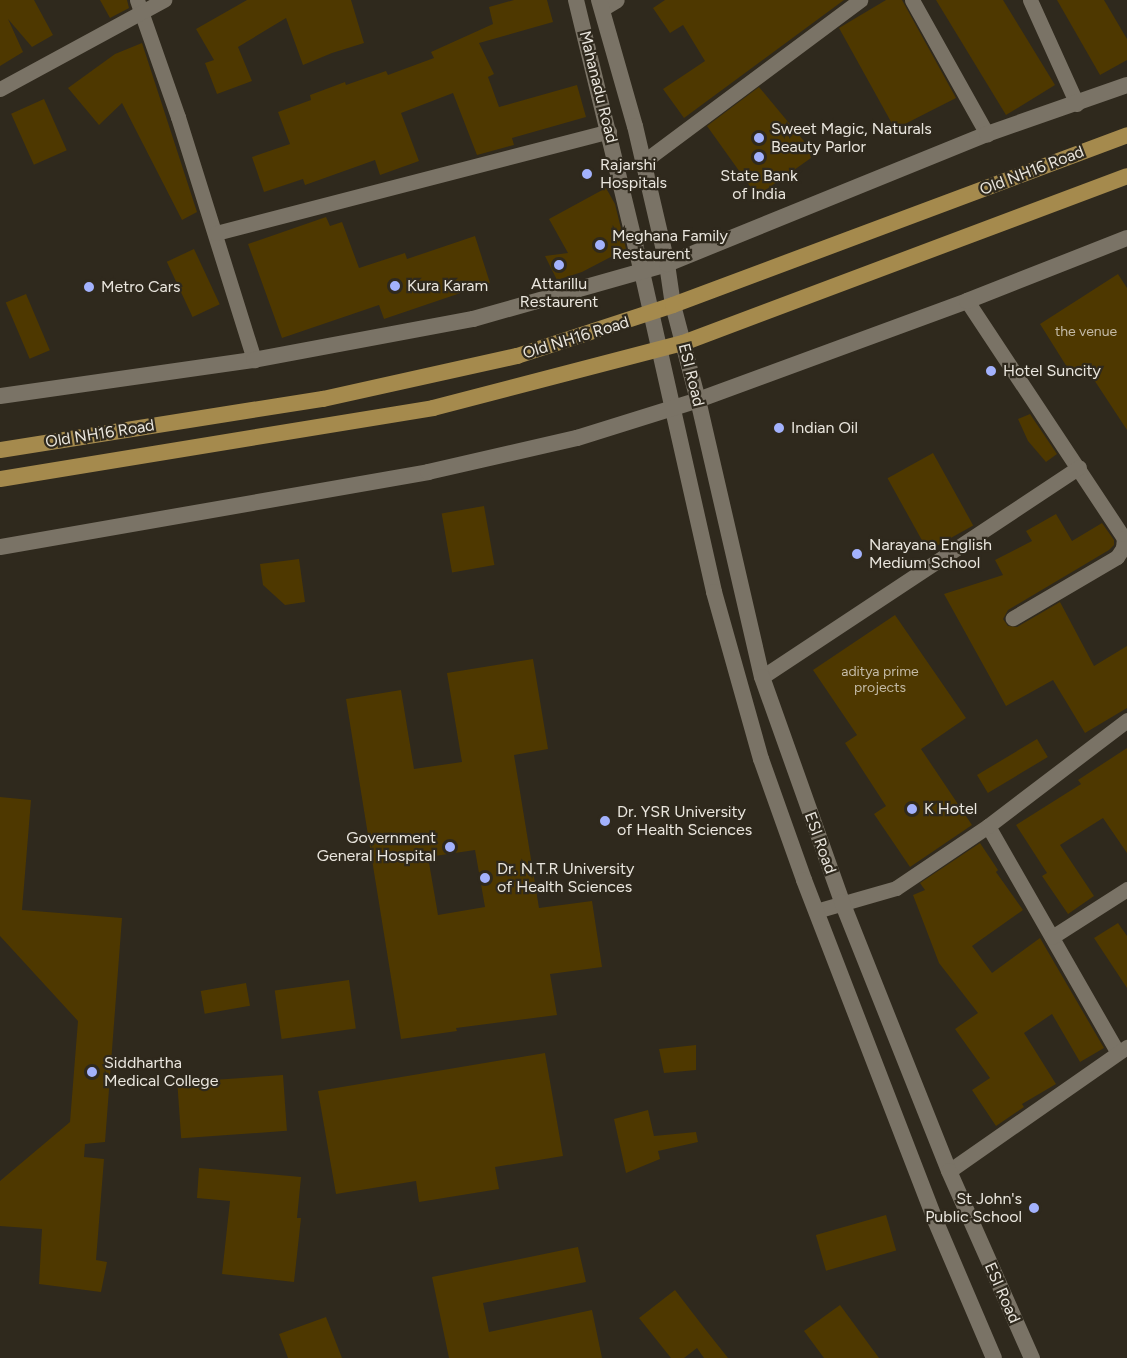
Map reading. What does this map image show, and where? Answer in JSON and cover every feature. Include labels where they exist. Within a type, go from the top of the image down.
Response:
[{"type":"main road","name":"Old NH16 Road","points":[[0,450],[323,399],[517,356],[674,305],[1127,135]]},
{"type":"main road","name":"Old NH16 Road","points":[[0,479],[434,408],[658,350],[683,343],[1127,176]]},
{"type":"street","points":[[0,89],[66,55],[139,5],[164,0]]},
{"type":"street","name":"Mahanadu Road","points":[[576,0],[609,131],[658,350]]},
{"type":"street","points":[[643,162],[837,6],[860,0]]},
{"type":"street","points":[[912,0],[987,134]]},
{"type":"street","points":[[1030,0],[1077,104]]},
{"type":"street","name":"Mahanadu Road","points":[[606,3],[668,264],[674,305]]},
{"type":"street","points":[[139,5],[216,233],[254,360]]},
{"type":"street","points":[[0,396],[254,360],[473,319],[668,264],[987,134],[1127,85]]},
{"type":"street","points":[[216,233],[609,131]]},
{"type":"street","points":[[0,547],[428,472],[577,438],[698,400],[967,301],[1127,238]]},
{"type":"street","points":[[967,301],[1124,538],[1123,548],[1117,557],[1013,618]]},
{"type":"street","name":"ESI Road","points":[[674,305],[762,677],[842,902],[949,1171],[1032,1358]]},
{"type":"street","name":"ESI Road","points":[[658,350],[738,681],[761,759],[816,911],[935,1220],[994,1358]]},
{"type":"street","points":[[762,677],[1079,467]]},
{"type":"street","points":[[816,911],[896,888],[988,826],[1127,720]]},
{"type":"street","points":[[949,1171],[1122,1049],[1052,937],[988,826]]},
{"type":"street","points":[[1052,937],[1127,889]]},
{"type":"building","points":[[0,0],[34,0],[53,35],[32,47],[8,19],[23,52],[0,66]]},
{"type":"building","points":[[100,0],[127,0],[129,8],[110,18]]},
{"type":"building","points":[[247,0],[351,0],[364,43],[303,65],[286,18],[238,47],[252,81],[217,94],[205,63],[214,60],[196,29]]},
{"type":"building","points":[[514,0],[547,0],[553,22],[479,43],[494,74],[488,77],[499,107],[577,85],[586,117],[512,138],[514,145],[477,155],[453,93],[401,113],[419,161],[380,175],[375,160],[305,185],[303,179],[264,192],[252,157],[290,144],[278,112],[311,100],[310,95],[345,82],[346,85],[386,71],[388,75],[434,58],[431,52],[493,24],[489,7]]},
{"type":"building","points":[[665,0],[844,0],[684,118],[663,89],[705,61],[683,25],[670,33],[653,8]]},
{"type":"building","points":[[886,0],[902,0],[956,98],[895,129],[839,28]]},
{"type":"building","points":[[936,0],[1003,0],[1055,85],[1006,115]]},
{"type":"building","points":[[1057,0],[1104,0],[1127,39],[1127,60],[1100,75]]},
{"type":"building","points":[[142,43],[197,212],[182,220],[122,103],[99,125],[68,88],[115,54]]},
{"type":"building","name":"Sweet Magic, Naturals Beauty Parlor","points":[[759,87],[808,146],[811,158],[757,196],[707,126]]},
{"type":"building","points":[[44,99],[67,150],[34,165],[11,114]]},
{"type":"building","points":[[606,188],[615,204],[626,249],[582,272],[557,280],[545,256],[568,253],[549,219]]},
{"type":"building","points":[[326,217],[330,226],[342,222],[359,268],[405,253],[407,259],[475,236],[490,283],[384,319],[379,305],[282,338],[248,244]]},
{"type":"building","points":[[194,249],[220,304],[193,317],[167,262]]},
{"type":"building","points":[[1118,274],[1127,288],[1127,430],[1085,366],[1072,375],[1040,324]]},
{"type":"building","points":[[26,294],[50,350],[30,359],[6,303]]},
{"type":"building","points":[[1030,414],[1057,454],[1046,462],[1028,441],[1018,419]]},
{"type":"building","points":[[933,453],[973,526],[928,551],[888,478]]},
{"type":"building","points":[[484,506],[494,565],[452,573],[442,513]]},
{"type":"building","points":[[1056,514],[1072,541],[1102,523],[1114,540],[1114,545],[1008,610],[1003,619],[1008,626],[1017,627],[1060,602],[1094,666],[1127,646],[1127,708],[1085,733],[1053,680],[1006,706],[944,594],[1003,575],[995,560],[1032,541],[1026,531]]},
{"type":"building","points":[[299,559],[305,602],[285,605],[263,585],[260,564]]},
{"type":"building","points":[[895,615],[966,718],[921,749],[972,825],[910,867],[874,814],[886,806],[845,743],[857,735],[813,670]]},
{"type":"building","name":"Government General Hospital","points":[[533,659],[548,749],[514,755],[539,908],[592,901],[602,967],[550,974],[557,1015],[456,1028],[457,1031],[401,1039],[346,699],[401,690],[414,769],[462,762],[447,673]],"holes":[[[475,850],[485,907],[438,915],[428,857]]]},
{"type":"building","points":[[1037,739],[1048,757],[988,793],[977,775]]},
{"type":"building","points":[[1127,748],[1127,853],[1103,818],[1060,845],[1094,896],[1068,914],[1042,876],[1047,873],[1016,825],[1081,784],[1078,780]]},
{"type":"building","name":"Siddhartha Medical College","points":[[0,797],[31,800],[22,910],[122,918],[105,1142],[85,1144],[84,1157],[104,1159],[96,1260],[107,1262],[101,1292],[39,1284],[42,1229],[0,1226],[0,1181],[70,1122],[78,1021],[0,936]]},
{"type":"building","points":[[980,843],[998,870],[996,872],[1023,910],[972,946],[992,973],[1040,938],[1104,1048],[1080,1062],[1052,1014],[1024,1033],[1056,1084],[1022,1104],[1024,1107],[996,1126],[972,1090],[990,1078],[955,1029],[978,1013],[939,963],[913,895],[925,890],[920,883]]},
{"type":"building","points":[[1118,923],[1127,936],[1127,988],[1094,938]]},
{"type":"building","points":[[349,980],[356,1029],[282,1039],[275,990]]},
{"type":"building","points":[[246,983],[250,1006],[205,1014],[201,991]]},
{"type":"building","points":[[696,1045],[696,1070],[664,1073],[659,1049]]},
{"type":"building","points":[[545,1053],[563,1156],[495,1167],[499,1189],[419,1202],[416,1181],[336,1194],[318,1091]]},
{"type":"building","points":[[283,1075],[287,1131],[181,1138],[177,1082]]},
{"type":"building","points":[[648,1110],[654,1136],[696,1132],[698,1142],[658,1151],[660,1159],[626,1173],[614,1119]]},
{"type":"building","points":[[199,1168],[301,1177],[297,1218],[301,1218],[294,1282],[222,1274],[230,1201],[197,1198]]},
{"type":"building","points":[[886,1215],[896,1251],[826,1271],[816,1235]]},
{"type":"building","points":[[578,1247],[586,1282],[483,1303],[489,1332],[592,1310],[602,1358],[449,1358],[432,1277]]},
{"type":"building","points":[[675,1290],[728,1358],[704,1358],[697,1348],[684,1358],[671,1358],[639,1318]]},
{"type":"building","points":[[840,1305],[879,1358],[824,1358],[804,1331]]},
{"type":"building","points":[[326,1317],[342,1358],[288,1358],[279,1334]]},
{"type":"place","name":"Sweet Magic, Naturals Beauty Parlor","points":[[759,138]]},
{"type":"place","name":"State Bank of India","points":[[759,157]]},
{"type":"place","name":"Rajarshi Hospitals","points":[[587,174]]},
{"type":"place","name":"Meghana Family Restaurent","points":[[600,245]]},
{"type":"place","name":"Attarillu Restaurent","points":[[559,265]]},
{"type":"place","name":"Kura Karam","points":[[395,286]]},
{"type":"place","name":"Metro Cars","points":[[89,287]]},
{"type":"place","name":"Hotel Suncity","points":[[991,371]]},
{"type":"place","name":"Indian Oil","points":[[779,428]]},
{"type":"place","name":"Narayana English Medium School","points":[[857,554]]},
{"type":"place","name":"K Hotel","points":[[912,809]]},
{"type":"place","name":"Dr. YSR University of Health Sciences","points":[[605,821]]},
{"type":"place","name":"Government General Hospital","points":[[450,847]]},
{"type":"place","name":"Dr. N.T.R University of Health Sciences","points":[[485,878]]},
{"type":"place","name":"Siddhartha Medical College","points":[[92,1072]]},
{"type":"place","name":"St John's Public School","points":[[1034,1208]]}]
